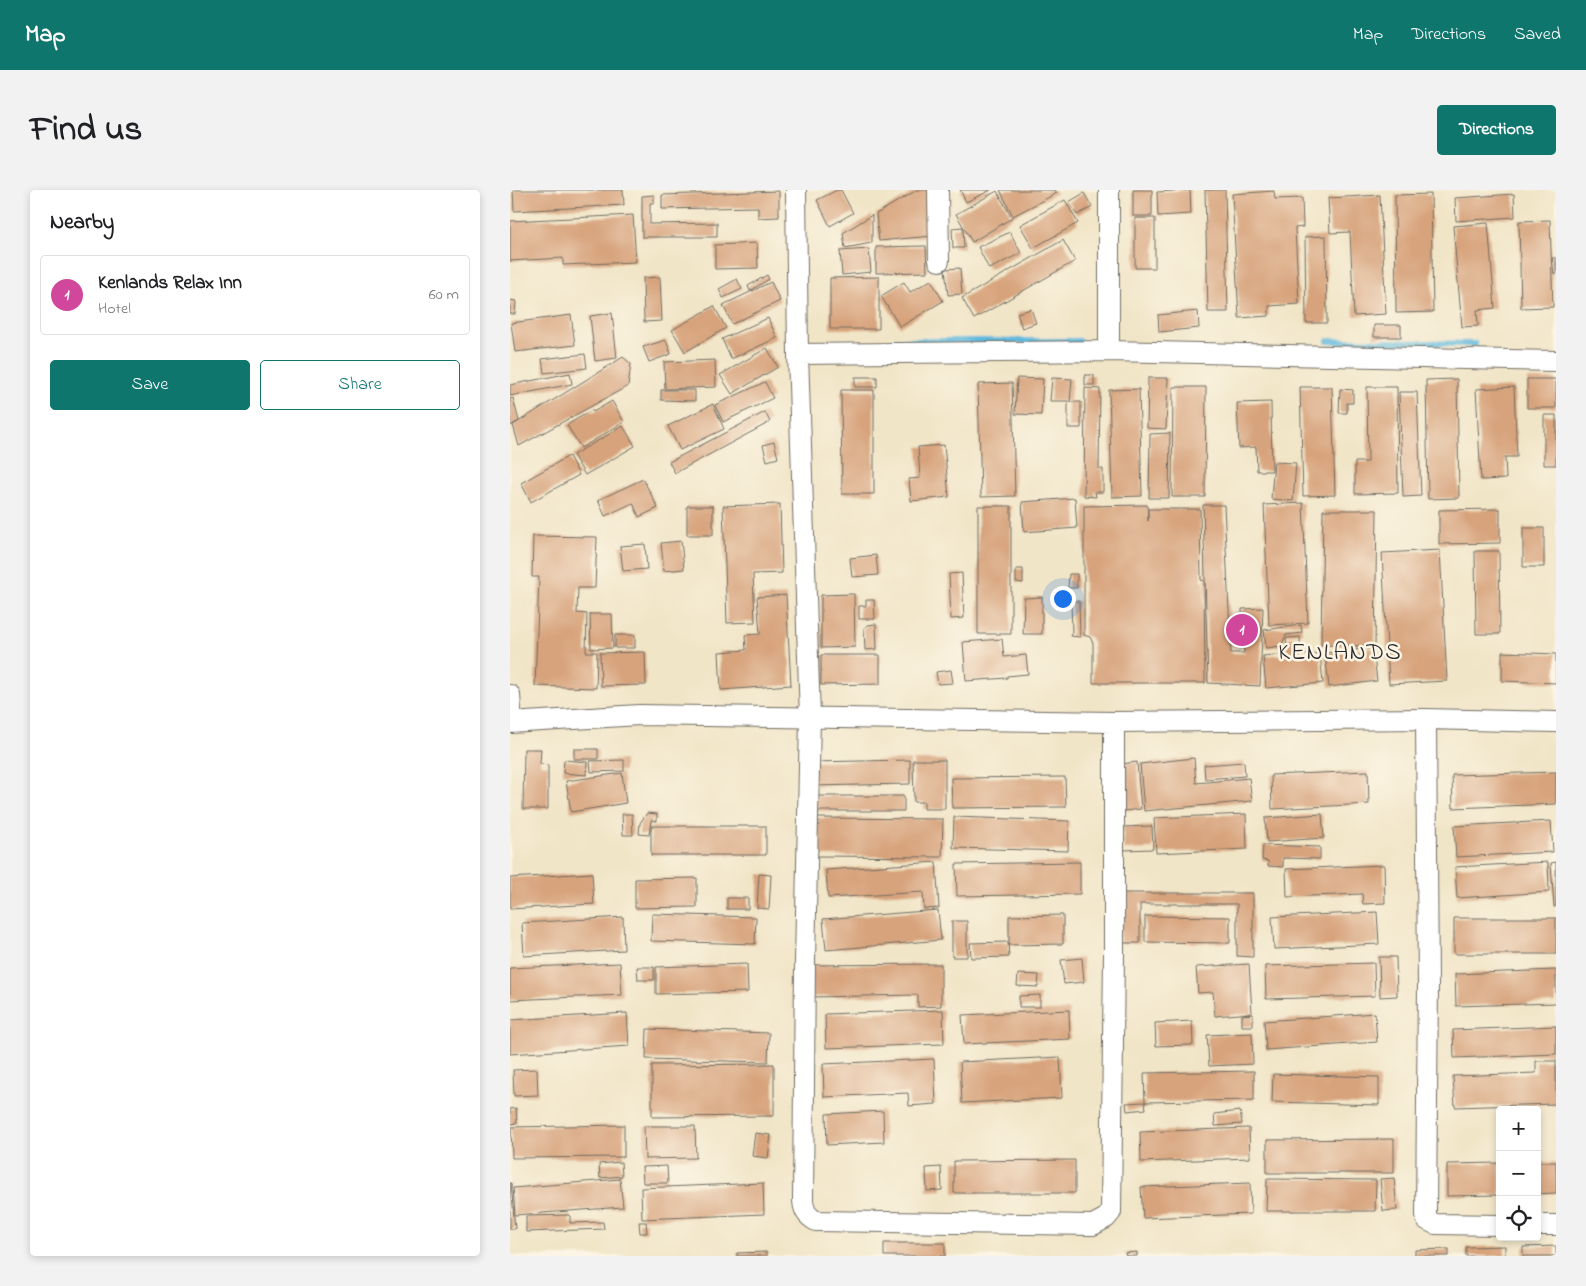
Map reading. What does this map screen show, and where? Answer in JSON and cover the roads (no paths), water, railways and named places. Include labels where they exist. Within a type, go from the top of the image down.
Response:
[{"type":"street","points":[[796,190],[798,354],[810,718],[805,962],[804,1200],[805,1212],[809,1217],[816,1221],[1093,1225],[1112,1212],[1114,722]]},
{"type":"street","points":[[938,190],[939,261]]},
{"type":"street","points":[[1109,351],[1110,190]]},
{"type":"street","points":[[798,354],[1109,351],[1556,361]]},
{"type":"street","points":[[510,696],[511,722],[639,715],[1114,722],[1426,719],[1556,722]]},
{"type":"street","points":[[1426,719],[1428,985],[1426,1215],[1427,1220],[1435,1224],[1496,1225]]},
{"type":"street","points":[[1541,1225],[1556,1225]]},
{"type":"waterway","points":[[894,341],[1079,341]]},
{"type":"waterway","points":[[1328,341],[1475,344]]},
{"type":"place","name":"Kenlands Relax Inn","points":[[1242,630]]},
{"type":"district","name":"KENLANDS","points":[[1340,653]]}]
